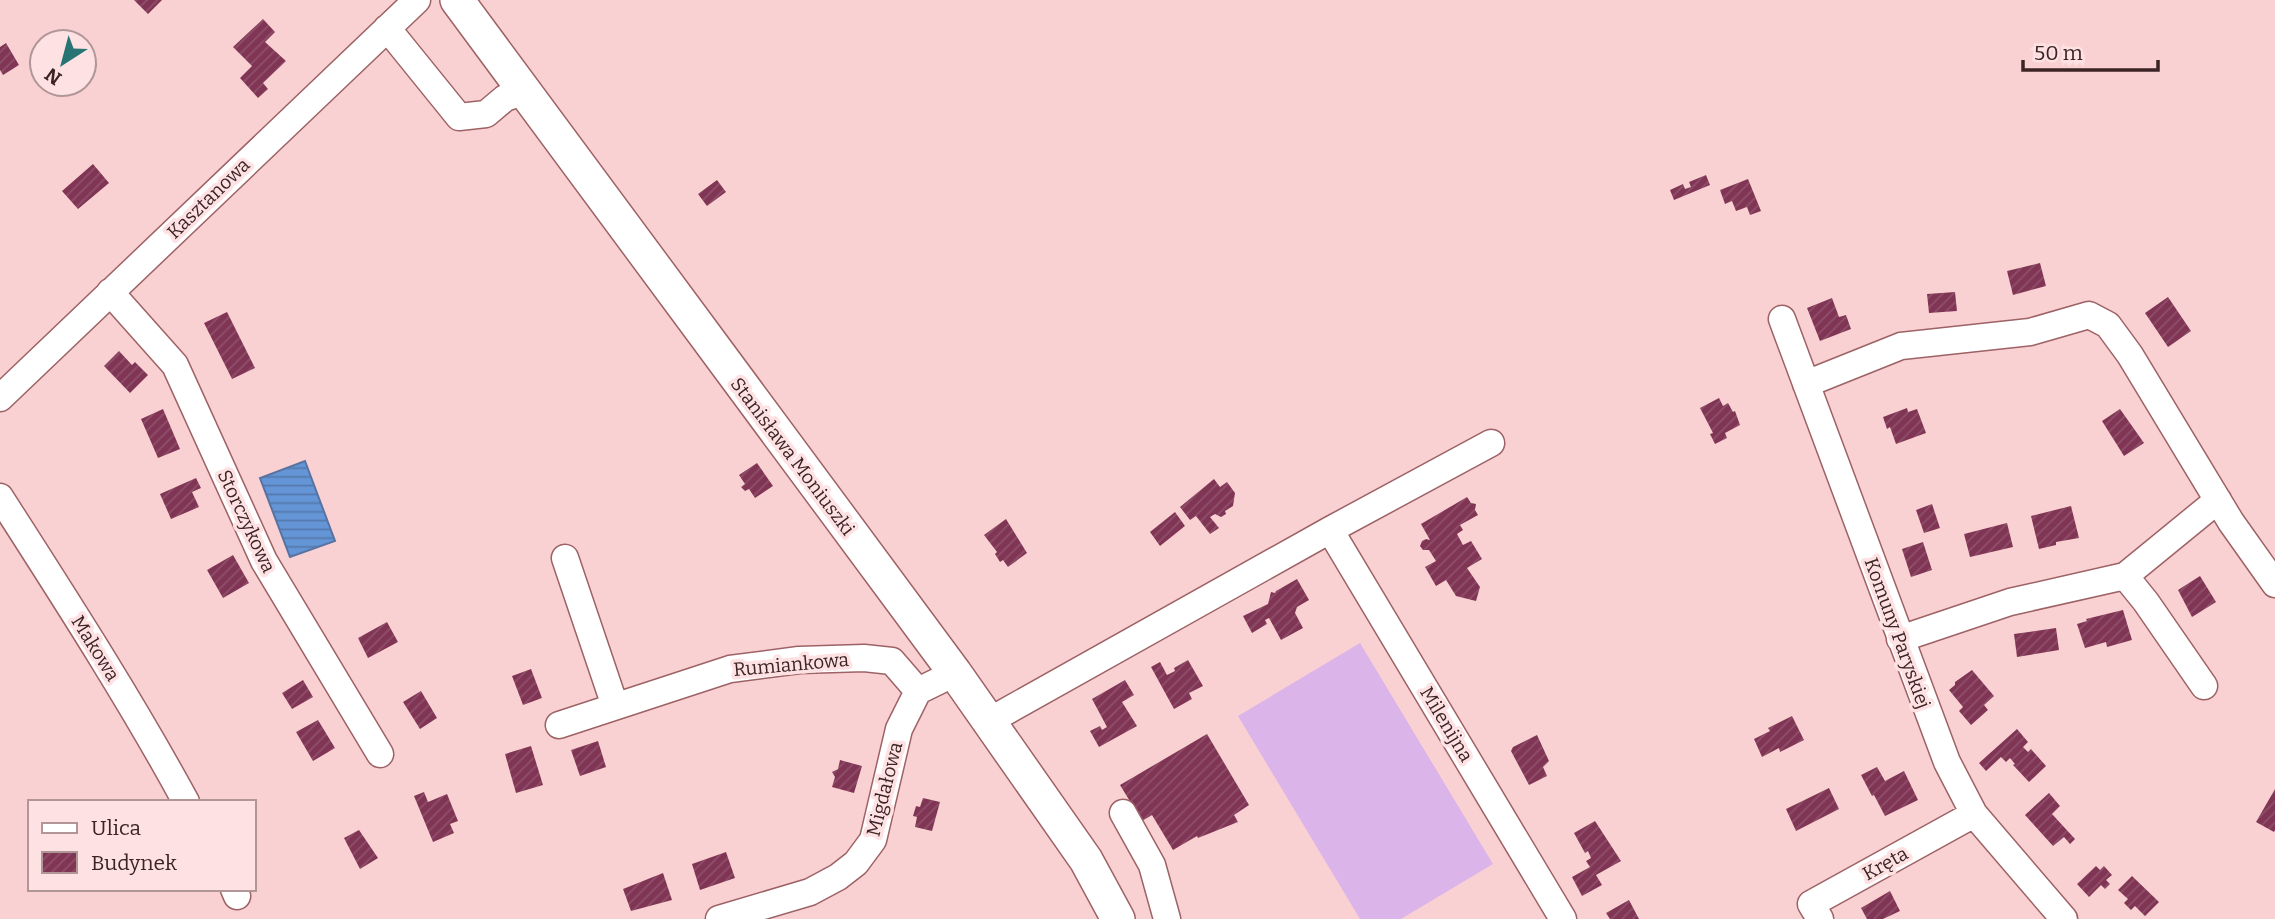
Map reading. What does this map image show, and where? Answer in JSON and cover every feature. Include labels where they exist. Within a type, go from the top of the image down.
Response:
[{"type":"main road","name":"Stanisława Moniuszki","points":[[457,0],[989,721],[1086,860],[1118,919]]},
{"type":"street","name":"Kasztanowa","points":[[0,398],[417,0]]},
{"type":"street","points":[[387,28],[459,117],[486,114],[505,98],[523,92]]},
{"type":"street","name":"Storczykowa","points":[[110,292],[175,365],[264,561],[380,754]]},
{"type":"street","points":[[1806,384],[1901,345],[2030,332],[2089,314],[2108,325],[2130,355],[2231,522],[2275,584]]},
{"type":"street","name":"Komuny Paryskiej","points":[[1782,319],[1947,762],[1974,814],[2064,919]]},
{"type":"street","points":[[989,721],[1491,443]]},
{"type":"street","name":"Makowa","points":[[0,497],[99,651],[185,800]]},
{"type":"street","points":[[1900,639],[2010,602],[2125,576],[2218,500]]},
{"type":"street","name":"Milenijna","points":[[1330,530],[1563,919]]},
{"type":"street","points":[[565,558],[615,706]]},
{"type":"street","points":[[2125,576],[2204,685]]},
{"type":"street","name":"Rumiankowa","points":[[559,725],[730,669],[799,660],[864,658],[892,661],[918,691]]},
{"type":"street","points":[[918,691],[954,673]]},
{"type":"street","name":"Migdałowa","points":[[719,919],[810,892],[838,877],[856,863],[873,841],[899,729],[918,691]]},
{"type":"street","points":[[1123,813],[1152,865],[1167,919]]},
{"type":"street","name":"Kręta","points":[[1820,919],[1811,904],[1974,814]]},
{"type":"shaded area","points":[[1360,643],[1493,864],[1401,919],[1360,919],[1238,716]]},
{"type":"water","points":[[305,461],[335,541],[290,557],[260,478]]},
{"type":"building","points":[[134,0],[162,0],[148,14]]},
{"type":"building","points":[[263,19],[275,32],[265,42],[286,61],[263,83],[268,89],[258,98],[240,78],[252,66],[233,47]]},
{"type":"building","points":[[6,43],[19,65],[3,75],[0,70],[0,47]]},
{"type":"building","points":[[93,164],[109,183],[78,209],[62,191]]},
{"type":"building","points":[[1706,175],[1710,185],[1674,200],[1670,190],[1683,184],[1685,189],[1691,187],[1689,182]]},
{"type":"building","points":[[1748,179],[1761,211],[1750,215],[1747,207],[1736,211],[1732,201],[1725,204],[1720,190]]},
{"type":"building","points":[[717,180],[726,192],[707,206],[698,194]]},
{"type":"building","points":[[2040,263],[2046,286],[2013,295],[2007,271]]},
{"type":"building","points":[[1955,292],[1957,311],[1929,313],[1927,294]]},
{"type":"building","points":[[2168,297],[2191,331],[2168,347],[2145,313]]},
{"type":"building","points":[[1832,298],[1839,317],[1846,315],[1851,329],[1820,341],[1807,308]]},
{"type":"building","points":[[227,312],[255,368],[232,379],[204,323]]},
{"type":"building","points":[[119,351],[132,365],[135,362],[148,375],[130,393],[104,366]]},
{"type":"building","points":[[1719,398],[1723,406],[1728,403],[1733,412],[1735,411],[1740,425],[1725,433],[1727,438],[1715,444],[1710,434],[1713,433],[1700,408]]},
{"type":"building","points":[[1907,408],[1908,412],[1917,409],[1926,433],[1896,444],[1883,417]]},
{"type":"building","points":[[163,409],[180,449],[158,458],[141,419]]},
{"type":"building","points":[[2120,409],[2144,443],[2124,456],[2102,421]]},
{"type":"building","points":[[757,463],[773,486],[755,498],[749,489],[745,491],[741,487],[745,484],[739,475]]},
{"type":"building","points":[[196,478],[201,488],[192,492],[199,507],[171,519],[160,494]]},
{"type":"building","points":[[1214,479],[1220,487],[1227,482],[1235,493],[1233,506],[1225,511],[1226,514],[1210,517],[1219,528],[1210,534],[1196,516],[1190,520],[1180,507]]},
{"type":"building","points":[[1467,497],[1471,503],[1476,504],[1478,515],[1460,525],[1463,530],[1457,534],[1463,545],[1471,541],[1482,559],[1467,568],[1480,587],[1476,601],[1456,596],[1446,580],[1436,586],[1425,567],[1436,561],[1429,550],[1423,550],[1420,546],[1422,541],[1430,540],[1421,524]]},
{"type":"building","points":[[1932,504],[1940,528],[1924,533],[1916,510]]},
{"type":"building","points":[[2071,506],[2079,538],[2056,542],[2056,545],[2039,549],[2031,516]]},
{"type":"building","points":[[1175,512],[1185,526],[1160,546],[1150,532]]},
{"type":"building","points":[[1006,519],[1027,553],[1008,567],[1003,560],[1000,562],[995,554],[997,552],[984,535]]},
{"type":"building","points":[[2007,523],[2013,547],[1970,557],[1964,534]]},
{"type":"building","points":[[1923,542],[1932,570],[1911,577],[1902,549]]},
{"type":"building","points":[[233,555],[249,583],[223,598],[207,570]]},
{"type":"building","points":[[2200,576],[2216,602],[2192,617],[2178,590]]},
{"type":"building","points":[[1297,579],[1309,600],[1297,607],[1295,613],[1303,628],[1281,640],[1269,618],[1265,620],[1267,624],[1252,633],[1243,616],[1268,604],[1271,592],[1275,593]]},
{"type":"building","points":[[2123,610],[2132,640],[2107,647],[2106,642],[2085,648],[2077,624],[2087,621],[2086,619]]},
{"type":"building","points":[[387,622],[398,642],[368,658],[358,638]]},
{"type":"building","points":[[2056,628],[2059,650],[2017,657],[2014,634]]},
{"type":"building","points":[[1188,660],[1203,686],[1189,693],[1192,699],[1174,709],[1151,667],[1160,662],[1167,675]]},
{"type":"building","points":[[531,669],[542,698],[523,705],[512,676]]},
{"type":"building","points":[[1972,670],[1994,696],[1984,705],[1988,710],[1971,725],[1959,711],[1963,707],[1949,690]]},
{"type":"building","points":[[303,680],[313,697],[292,709],[282,693]]},
{"type":"building","points":[[1125,680],[1134,695],[1122,702],[1137,726],[1099,747],[1090,731],[1100,726],[1102,730],[1107,727],[1092,699]]},
{"type":"building","points":[[421,691],[437,718],[420,729],[403,702]]},
{"type":"building","points":[[1792,716],[1804,740],[1780,752],[1779,748],[1762,757],[1754,739],[1770,731],[1768,728]]},
{"type":"building","points":[[318,720],[335,748],[313,761],[296,732]]},
{"type":"building","points":[[2017,729],[2028,742],[2023,747],[2028,752],[2031,749],[2046,766],[2029,782],[2010,758],[2006,762],[2001,757],[1986,771],[1979,763]]},
{"type":"building","points":[[1207,734],[1249,805],[1234,815],[1238,822],[1198,838],[1197,836],[1173,850],[1152,815],[1142,821],[1120,785]]},
{"type":"building","points":[[1537,735],[1549,761],[1543,767],[1547,776],[1529,785],[1511,751],[1513,747]]},
{"type":"building","points":[[598,741],[606,767],[580,776],[571,750]]},
{"type":"building","points":[[531,746],[543,785],[516,793],[505,754]]},
{"type":"building","points":[[840,760],[862,766],[854,793],[832,787],[835,777],[832,772],[838,769]]},
{"type":"building","points":[[1877,767],[1885,781],[1904,771],[1918,800],[1885,816],[1861,775]]},
{"type":"building","points":[[1829,788],[1839,809],[1796,831],[1786,809]]},
{"type":"building","points":[[2275,789],[2275,830],[2274,832],[2256,822]]},
{"type":"building","points":[[424,792],[428,802],[447,794],[458,821],[450,824],[454,833],[433,842],[414,796]]},
{"type":"building","points":[[2049,793],[2060,806],[2052,814],[2075,839],[2070,844],[2064,837],[2053,846],[2025,815]]},
{"type":"building","points":[[923,798],[940,802],[932,831],[915,827],[917,817],[913,816],[916,806],[920,807]]},
{"type":"building","points":[[1595,821],[1621,861],[1596,875],[1602,885],[1582,896],[1572,877],[1590,867],[1586,861],[1591,858],[1588,851],[1585,853],[1574,833]]},
{"type":"building","points":[[359,830],[378,858],[360,869],[344,838]]},
{"type":"building","points":[[726,852],[735,878],[700,890],[692,864]]},
{"type":"building","points":[[2096,866],[2100,870],[2104,866],[2112,875],[2106,880],[2110,884],[2105,889],[2101,885],[2089,897],[2077,884]]},
{"type":"building","points":[[663,873],[672,900],[631,911],[623,889]]},
{"type":"building","points":[[2132,876],[2159,902],[2145,916],[2135,906],[2131,910],[2124,903],[2128,899],[2118,890]]},
{"type":"building","points":[[1890,891],[1900,911],[1883,919],[1867,919],[1861,908]]},
{"type":"building","points":[[1629,900],[1639,919],[1610,919],[1606,913]]}]
